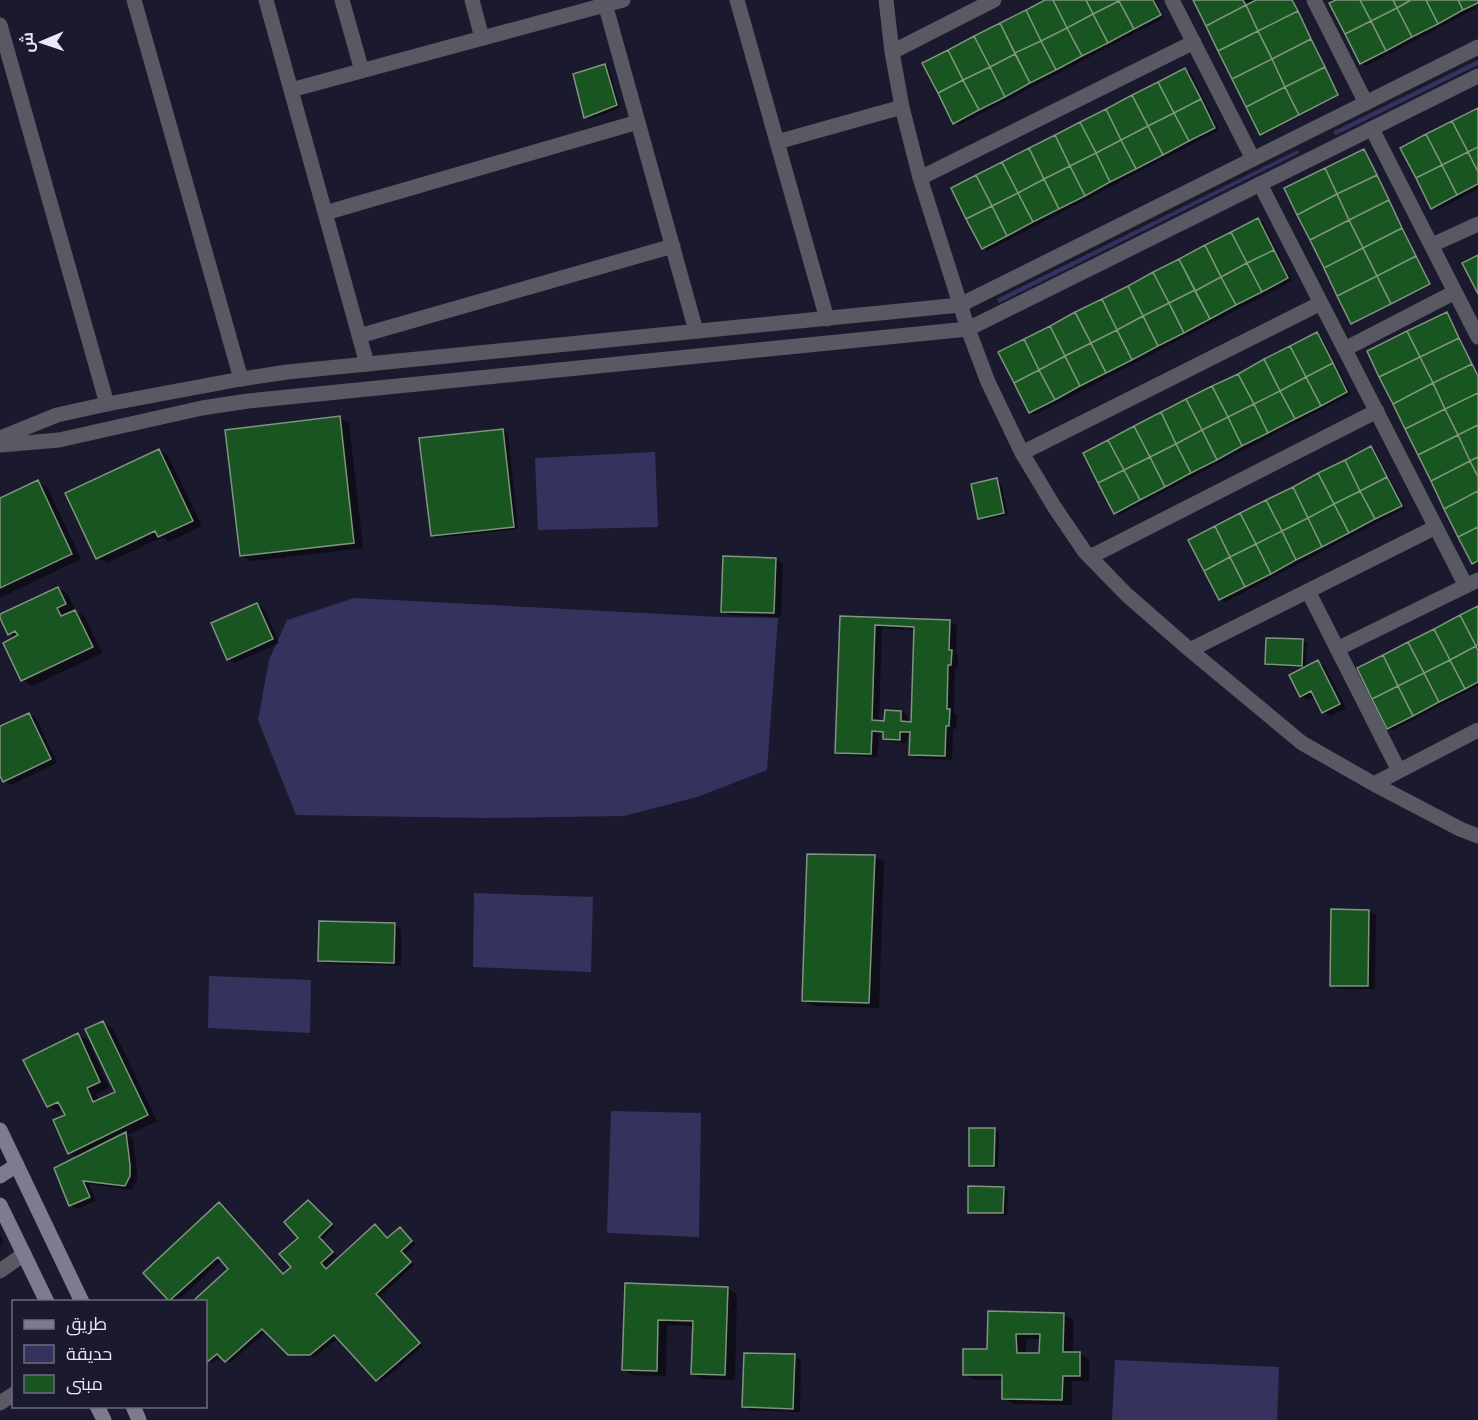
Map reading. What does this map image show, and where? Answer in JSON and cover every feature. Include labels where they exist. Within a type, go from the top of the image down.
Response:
[{"type":"main road","points":[[0,1130],[81,1300]]},
{"type":"main road","points":[[0,1176],[17,1165]]},
{"type":"main road","points":[[0,1205],[46,1300]]},
{"type":"street","points":[[134,0],[241,379]]},
{"type":"street","points":[[266,0],[367,364]]},
{"type":"street","points":[[342,0],[362,71]]},
{"type":"street","points":[[472,0],[482,38]]},
{"type":"street","points":[[291,90],[605,2],[623,0]]},
{"type":"street","points":[[737,0],[827,319]]},
{"type":"street","points":[[884,0],[902,107],[920,178],[968,329],[988,382],[1022,453],[1055,508],[1090,556],[1127,595],[1302,742],[1374,784],[1478,836]]},
{"type":"street","points":[[892,52],[994,0]]},
{"type":"street","points":[[1172,0],[1252,159]]},
{"type":"street","points":[[1314,0],[1366,103]]},
{"type":"street","points":[[605,2],[696,331]]},
{"type":"street","points":[[0,25],[106,404]]},
{"type":"street","points":[[920,178],[1194,42]]},
{"type":"street","points":[[0,438],[57,415],[241,379],[367,364],[960,305],[1478,47]]},
{"type":"street","points":[[0,445],[59,440],[202,408],[248,401],[968,329],[1478,76]]},
{"type":"street","points":[[777,142],[902,107]]},
{"type":"street","points":[[325,213],[638,123]]},
{"type":"street","points":[[1372,129],[1478,337]]},
{"type":"street","points":[[1308,132],[1320,155]]},
{"type":"street","points":[[1260,184],[1436,526],[1472,583],[1337,649]]},
{"type":"street","points":[[1432,245],[1478,224]]},
{"type":"street","points":[[359,336],[673,246]]},
{"type":"street","points":[[1345,349],[1455,292]]},
{"type":"street","points":[[1022,453],[1321,303]]},
{"type":"street","points":[[480,353],[480,377]]},
{"type":"street","points":[[1090,556],[1377,411]]},
{"type":"street","points":[[1190,650],[1436,526]]},
{"type":"street","points":[[1308,591],[1399,771]]},
{"type":"street","points":[[1374,784],[1478,730]]},
{"type":"street","points":[[0,1271],[24,1254]]},
{"type":"green space","points":[[1478,60],[1478,65],[1334,134],[1334,131]]},
{"type":"green space","points":[[1298,150],[1299,153],[999,303],[997,299]]},
{"type":"green space","points":[[655,452],[658,527],[538,530],[535,458]]},
{"type":"green space","points":[[354,598],[778,618],[767,770],[697,797],[624,816],[484,818],[296,815],[258,720],[269,660],[287,620]]},
{"type":"green space","points":[[474,893],[593,897],[591,972],[473,967]]},
{"type":"green space","points":[[209,976],[311,980],[310,1033],[208,1028]]},
{"type":"green space","points":[[611,1111],[701,1113],[699,1237],[607,1233]]},
{"type":"green space","points":[[1115,1360],[1279,1367],[1277,1420],[1112,1420]]},
{"type":"building","points":[[1045,0],[1053,0],[1067,28],[1041,41],[1026,10]]},
{"type":"building","points":[[1053,0],[1086,0],[1093,14],[1067,28]]},
{"type":"building","points":[[1086,0],[1119,0],[1119,1],[1093,14]]},
{"type":"building","points":[[1153,0],[1161,15],[1134,29],[1119,1]]},
{"type":"building","points":[[1193,0],[1243,0],[1246,5],[1206,26]]},
{"type":"building","points":[[1256,0],[1292,0],[1298,11],[1258,31],[1246,5]]},
{"type":"building","points":[[1336,0],[1360,0],[1371,21],[1345,34],[1329,3]]},
{"type":"building","points":[[1360,0],[1393,0],[1397,8],[1371,21]]},
{"type":"building","points":[[1393,0],[1411,0],[1397,8]]},
{"type":"building","points":[[1411,0],[1426,0],[1438,24],[1412,37],[1397,8]]},
{"type":"building","points":[[1426,0],[1458,0],[1463,10],[1438,24]]},
{"type":"building","points":[[1458,0],[1478,0],[1478,3],[1463,10]]},
{"type":"building","points":[[1119,1],[1134,29],[1108,43],[1093,14]]},
{"type":"building","points":[[1246,5],[1258,31],[1218,51],[1206,26]]},
{"type":"building","points":[[1397,8],[1412,37],[1386,51],[1371,21]]},
{"type":"building","points":[[1026,10],[1041,41],[1015,53],[1000,23]]},
{"type":"building","points":[[1298,11],[1311,39],[1272,59],[1258,31]]},
{"type":"building","points":[[1093,14],[1108,43],[1082,56],[1067,28]]},
{"type":"building","points":[[1371,21],[1386,51],[1360,64],[1345,34]]},
{"type":"building","points":[[1000,23],[1015,54],[990,67],[974,36]]},
{"type":"building","points":[[1067,28],[1082,56],[1056,70],[1041,41]]},
{"type":"building","points":[[1258,31],[1272,59],[1232,79],[1218,51]]},
{"type":"building","points":[[974,36],[990,67],[963,80],[948,50]]},
{"type":"building","points":[[1311,39],[1325,67],[1285,87],[1272,59]]},
{"type":"building","points":[[1041,41],[1056,70],[1030,83],[1015,53]]},
{"type":"building","points":[[948,50],[963,80],[938,93],[922,63]]},
{"type":"building","points":[[1015,54],[1030,83],[1005,97],[990,67]]},
{"type":"building","points":[[1272,59],[1285,87],[1246,107],[1232,79]]},
{"type":"building","points":[[605,64],[617,105],[584,118],[573,74]]},
{"type":"building","points":[[990,67],[1005,97],[979,110],[963,80]]},
{"type":"building","points":[[1325,67],[1338,95],[1299,115],[1285,87]]},
{"type":"building","points":[[1185,68],[1201,99],[1174,113],[1158,82]]},
{"type":"building","points":[[963,80],[979,110],[953,124],[938,93]]},
{"type":"building","points":[[1158,82],[1174,113],[1148,126],[1132,95]]},
{"type":"building","points":[[1285,87],[1299,115],[1260,135],[1246,107]]},
{"type":"building","points":[[1132,95],[1148,126],[1121,140],[1106,109]]},
{"type":"building","points":[[1201,99],[1215,128],[1189,141],[1174,113]]},
{"type":"building","points":[[1478,108],[1478,147],[1468,152],[1452,121]]},
{"type":"building","points":[[1106,109],[1121,140],[1096,153],[1080,122]]},
{"type":"building","points":[[1174,113],[1189,141],[1163,155],[1148,126]]},
{"type":"building","points":[[1452,121],[1468,152],[1442,165],[1426,134]]},
{"type":"building","points":[[1080,122],[1096,153],[1070,166],[1055,135]]},
{"type":"building","points":[[1148,126],[1163,155],[1136,169],[1121,140]]},
{"type":"building","points":[[1426,134],[1442,165],[1416,178],[1400,148]]},
{"type":"building","points":[[1055,135],[1070,166],[1044,179],[1029,148]]},
{"type":"building","points":[[1121,140],[1136,169],[1110,182],[1096,153]]},
{"type":"building","points":[[1478,147],[1478,172],[1468,152]]},
{"type":"building","points":[[1029,148],[1044,179],[1018,193],[1002,162]]},
{"type":"building","points":[[1364,149],[1377,175],[1337,194],[1325,168]]},
{"type":"building","points":[[1468,152],[1478,172],[1478,184],[1457,195],[1442,165]]},
{"type":"building","points":[[1096,153],[1110,182],[1085,196],[1070,166]]},
{"type":"building","points":[[1002,162],[1018,193],[992,206],[976,175]]},
{"type":"building","points":[[1442,165],[1457,195],[1431,209],[1416,178]]},
{"type":"building","points":[[1070,166],[1085,196],[1059,209],[1044,179]]},
{"type":"building","points":[[1325,168],[1337,194],[1297,215],[1284,188]]},
{"type":"building","points":[[976,175],[992,206],[966,219],[951,188]]},
{"type":"building","points":[[1377,175],[1389,200],[1349,220],[1337,194]]},
{"type":"building","points":[[1044,179],[1059,209],[1033,222],[1018,193]]},
{"type":"building","points":[[1018,193],[1033,222],[1007,236],[992,206]]},
{"type":"building","points":[[1337,194],[1349,220],[1310,240],[1297,215]]},
{"type":"building","points":[[1389,200],[1402,228],[1363,248],[1349,220]]},
{"type":"building","points":[[992,206],[1007,236],[982,249],[966,219]]},
{"type":"building","points":[[1258,218],[1274,250],[1247,263],[1231,232]]},
{"type":"building","points":[[1349,220],[1363,248],[1324,268],[1310,240]]},
{"type":"building","points":[[1402,228],[1416,256],[1377,276],[1363,248]]},
{"type":"building","points":[[1231,232],[1247,263],[1221,277],[1205,245]]},
{"type":"building","points":[[1205,245],[1221,277],[1195,291],[1179,259]]},
{"type":"building","points":[[1363,248],[1377,276],[1337,296],[1324,268]]},
{"type":"building","points":[[1274,250],[1288,278],[1262,292],[1247,263]]},
{"type":"building","points":[[1478,255],[1478,294],[1462,263]]},
{"type":"building","points":[[1416,256],[1430,284],[1391,304],[1377,276]]},
{"type":"building","points":[[1179,259],[1195,290],[1169,303],[1153,272]]},
{"type":"building","points":[[1247,263],[1262,292],[1236,305],[1221,277]]},
{"type":"building","points":[[1153,272],[1169,303],[1143,316],[1128,286]]},
{"type":"building","points":[[1377,276],[1391,304],[1351,324],[1337,296]]},
{"type":"building","points":[[1221,277],[1236,305],[1210,319],[1195,291]]},
{"type":"building","points":[[1128,286],[1143,316],[1117,330],[1102,299]]},
{"type":"building","points":[[1195,290],[1210,319],[1184,333],[1169,303]]},
{"type":"building","points":[[1102,299],[1117,330],[1091,343],[1075,312]]},
{"type":"building","points":[[1169,303],[1184,333],[1158,346],[1143,316]]},
{"type":"building","points":[[1075,312],[1091,343],[1065,356],[1050,326]]},
{"type":"building","points":[[1447,312],[1459,338],[1420,357],[1407,331]]},
{"type":"building","points":[[1143,316],[1158,346],[1132,360],[1117,330]]},
{"type":"building","points":[[1050,326],[1065,356],[1039,370],[1024,339]]},
{"type":"building","points":[[1117,330],[1132,360],[1106,373],[1091,343]]},
{"type":"building","points":[[1407,331],[1420,357],[1379,377],[1367,351]]},
{"type":"building","points":[[1317,332],[1333,363],[1306,377],[1290,346]]},
{"type":"building","points":[[1459,338],[1472,364],[1433,383],[1420,357]]},
{"type":"building","points":[[1024,339],[1039,370],[1014,383],[998,352]]},
{"type":"building","points":[[1091,343],[1106,373],[1080,386],[1065,356]]},
{"type":"building","points":[[1290,346],[1306,377],[1280,391],[1264,359]]},
{"type":"building","points":[[1065,356],[1080,386],[1055,400],[1039,370]]},
{"type":"building","points":[[1420,357],[1433,383],[1393,404],[1379,377]]},
{"type":"building","points":[[1264,359],[1280,391],[1254,404],[1238,374]]},
{"type":"building","points":[[1333,363],[1347,392],[1321,406],[1306,377]]},
{"type":"building","points":[[1472,364],[1478,376],[1478,393],[1445,409],[1433,383]]},
{"type":"building","points":[[1039,370],[1055,400],[1029,413],[1014,383]]},
{"type":"building","points":[[1238,374],[1254,404],[1228,417],[1212,386]]},
{"type":"building","points":[[1306,377],[1321,406],[1295,419],[1280,391]]},
{"type":"building","points":[[1433,383],[1445,409],[1405,429],[1393,404]]},
{"type":"building","points":[[1212,386],[1228,417],[1202,430],[1186,399]]},
{"type":"building","points":[[1280,391],[1295,419],[1268,433],[1254,404]]},
{"type":"building","points":[[1478,393],[1478,425],[1458,435],[1445,409]]},
{"type":"building","points":[[1186,399],[1202,430],[1176,444],[1161,412]]},
{"type":"building","points":[[1254,404],[1268,433],[1242,446],[1228,417]]},
{"type":"building","points":[[1445,409],[1458,435],[1418,455],[1405,429]]},
{"type":"building","points":[[1161,412],[1176,444],[1150,457],[1134,426]]},
{"type":"building","points":[[340,416],[354,543],[240,556],[225,430]]},
{"type":"building","points":[[1228,417],[1242,446],[1217,460],[1202,430]]},
{"type":"building","points":[[1478,425],[1478,457],[1470,461],[1458,435]]},
{"type":"building","points":[[1134,426],[1150,457],[1124,470],[1108,440]]},
{"type":"building","points":[[503,429],[514,527],[431,536],[419,438]]},
{"type":"building","points":[[1202,430],[1217,460],[1191,473],[1176,444]]},
{"type":"building","points":[[1458,435],[1470,461],[1431,481],[1418,455]]},
{"type":"building","points":[[1108,440],[1124,470],[1098,483],[1083,453]]},
{"type":"building","points":[[1176,444],[1191,473],[1165,487],[1150,457]]},
{"type":"building","points":[[1371,446],[1387,477],[1360,491],[1345,460]]},
{"type":"building","points":[[159,449],[193,521],[158,537],[155,531],[96,559],[65,493]]},
{"type":"building","points":[[1150,457],[1165,487],[1140,500],[1124,470]]},
{"type":"building","points":[[1478,457],[1478,477],[1470,461]]},
{"type":"building","points":[[1345,460],[1360,491],[1334,504],[1318,473]]},
{"type":"building","points":[[1470,461],[1478,477],[1478,491],[1444,509],[1431,481]]},
{"type":"building","points":[[1124,470],[1140,500],[1114,514],[1098,483]]},
{"type":"building","points":[[1318,473],[1334,504],[1308,518],[1293,487]]},
{"type":"building","points":[[1387,477],[1402,506],[1375,519],[1360,491]]},
{"type":"building","points":[[997,478],[1004,513],[978,519],[971,484]]},
{"type":"building","points":[[38,480],[72,554],[0,588],[0,498]]},
{"type":"building","points":[[1293,487],[1308,518],[1282,531],[1266,500]]},
{"type":"building","points":[[1360,491],[1375,519],[1349,533],[1334,504]]},
{"type":"building","points":[[1478,491],[1478,527],[1458,537],[1444,509]]},
{"type":"building","points":[[1266,500],[1282,531],[1256,544],[1240,513]]},
{"type":"building","points":[[1334,504],[1349,533],[1322,547],[1308,518]]},
{"type":"building","points":[[1240,513],[1256,544],[1230,557],[1215,526]]},
{"type":"building","points":[[1308,518],[1322,547],[1296,560],[1282,531]]},
{"type":"building","points":[[1215,526],[1230,557],[1204,571],[1188,540]]},
{"type":"building","points":[[1478,527],[1478,561],[1472,564],[1458,537]]},
{"type":"building","points":[[1282,531],[1296,560],[1271,574],[1256,544]]},
{"type":"building","points":[[1256,544],[1271,574],[1245,587],[1230,557]]},
{"type":"building","points":[[723,556],[776,558],[774,613],[721,612]]},
{"type":"building","points":[[1230,557],[1245,587],[1219,600],[1204,571]]},
{"type":"building","points":[[58,587],[66,604],[57,608],[61,616],[75,610],[93,647],[21,681],[3,643],[18,635],[15,631],[8,635],[0,614]]},
{"type":"building","points":[[257,603],[273,639],[227,660],[211,623]]},
{"type":"building","points":[[1478,606],[1478,645],[1476,646],[1460,615]]},
{"type":"building","points":[[1460,615],[1476,646],[1450,660],[1434,629]]},
{"type":"building","points":[[840,616],[950,620],[949,650],[952,650],[951,665],[948,665],[947,709],[950,709],[949,726],[946,726],[945,756],[909,755],[910,732],[900,732],[900,740],[883,739],[883,732],[872,731],[871,754],[835,753]],"holes":[[[875,625],[914,627],[911,722],[901,721],[901,711],[885,710],[884,721],[872,720]]]},
{"type":"building","points":[[1434,629],[1450,660],[1424,673],[1408,642]]},
{"type":"building","points":[[1266,638],[1303,639],[1302,666],[1265,664]]},
{"type":"building","points":[[1408,642],[1424,673],[1398,686],[1383,655]]},
{"type":"building","points":[[1476,646],[1478,682],[1465,689],[1450,660]]},
{"type":"building","points":[[1383,655],[1398,686],[1372,699],[1357,668]]},
{"type":"building","points":[[1318,660],[1340,704],[1322,713],[1311,691],[1300,697],[1289,675]]},
{"type":"building","points":[[1450,660],[1465,689],[1439,702],[1424,673]]},
{"type":"building","points":[[1424,673],[1439,702],[1413,716],[1398,686]]},
{"type":"building","points":[[1398,686],[1413,716],[1387,729],[1372,699]]},
{"type":"building","points":[[29,713],[51,759],[3,782],[0,776],[0,726]]},
{"type":"building","points":[[807,854],[875,855],[869,1003],[802,1001]]},
{"type":"building","points":[[1331,909],[1369,910],[1368,986],[1330,986]]},
{"type":"building","points":[[319,921],[395,923],[394,963],[318,961]]},
{"type":"building","points":[[103,1021],[148,1115],[68,1154],[53,1120],[65,1115],[58,1102],[47,1107],[23,1060],[78,1033],[100,1082],[87,1088],[93,1102],[115,1092],[85,1029]]},
{"type":"building","points":[[969,1128],[995,1128],[994,1166],[969,1166]]},
{"type":"building","points":[[126,1132],[130,1176],[125,1186],[83,1181],[90,1197],[69,1206],[54,1168]]},
{"type":"building","points":[[968,1186],[1004,1187],[1003,1213],[968,1213]]},
{"type":"building","points":[[308,1200],[332,1224],[319,1237],[333,1252],[321,1263],[326,1269],[375,1224],[387,1238],[400,1227],[412,1241],[401,1251],[411,1262],[376,1294],[420,1343],[376,1381],[334,1335],[310,1355],[288,1355],[262,1329],[225,1362],[217,1354],[207,1362],[207,1300],[194,1300],[228,1269],[218,1257],[170,1300],[143,1273],[219,1202],[283,1274],[291,1267],[279,1254],[298,1238],[284,1222]]},
{"type":"building","points":[[625,1283],[728,1287],[725,1375],[691,1374],[693,1321],[658,1320],[657,1371],[622,1370]]},
{"type":"building","points":[[988,1311],[1064,1313],[1063,1352],[1080,1352],[1080,1376],[1063,1376],[1062,1400],[1002,1399],[1002,1375],[963,1375],[963,1349],[987,1349]],"holes":[[[1016,1334],[1040,1334],[1039,1353],[1017,1353]]]},
{"type":"building","points":[[744,1353],[795,1354],[793,1409],[742,1407]]}]
